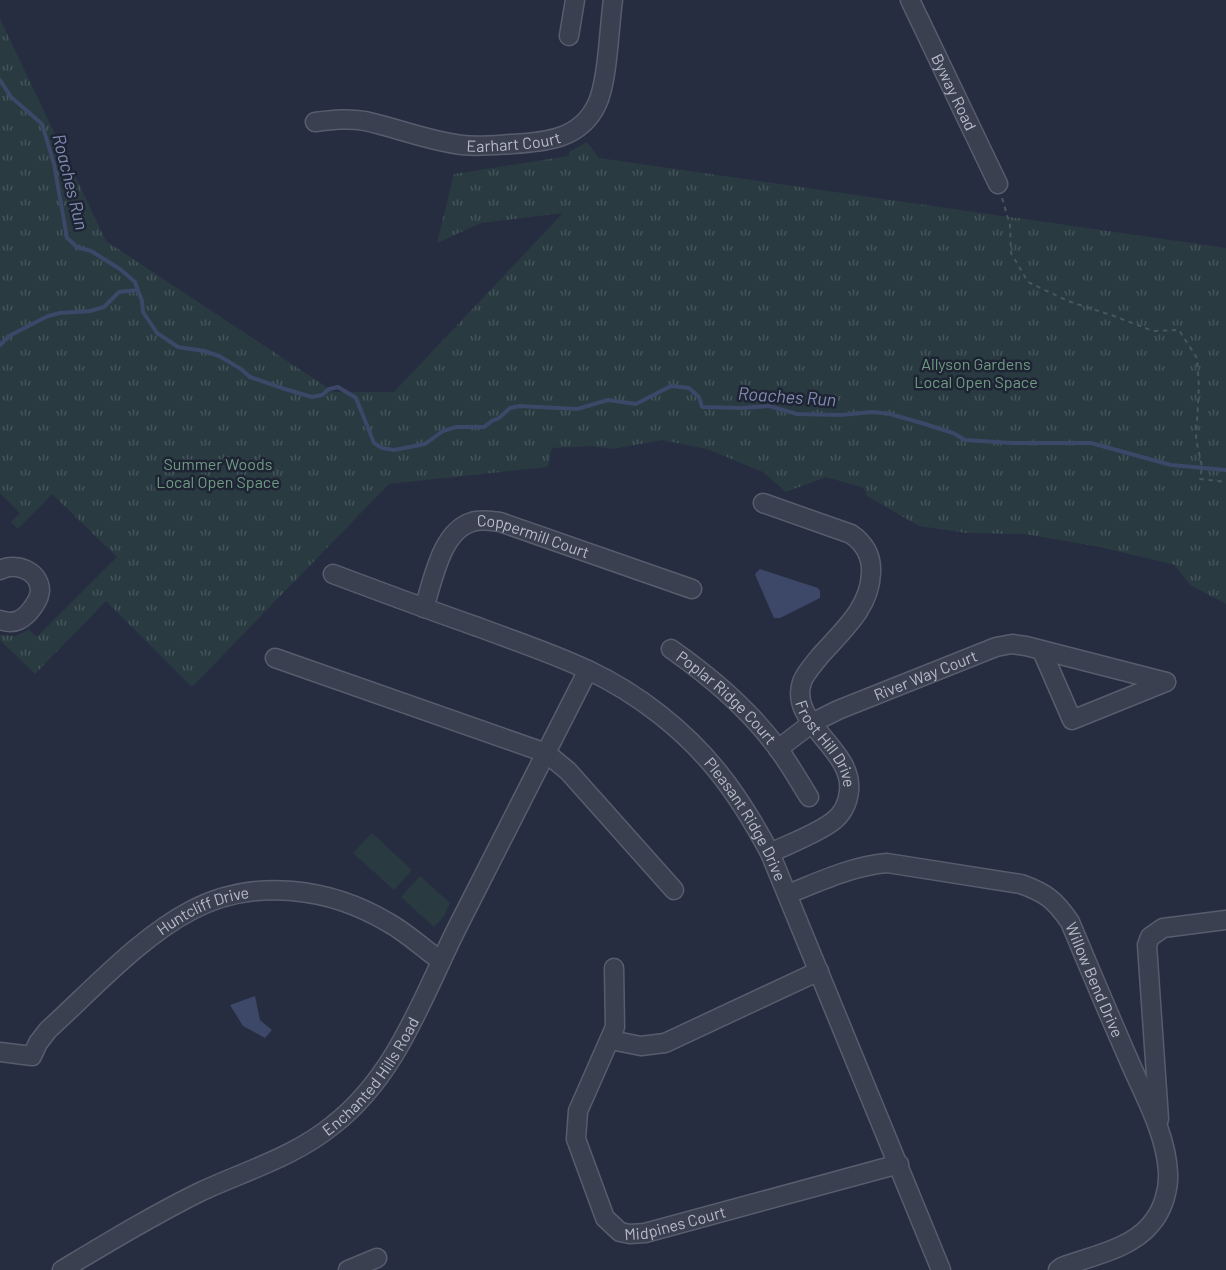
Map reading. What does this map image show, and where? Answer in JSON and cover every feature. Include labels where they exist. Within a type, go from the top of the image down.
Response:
[{"type":"street","points":[[570,36],[575,0]]},
{"type":"street","name":"Earhart Court","points":[[315,122],[339,118],[364,121],[463,145],[485,146],[541,142],[567,135],[590,116],[598,103],[602,89],[613,0]]},
{"type":"street","name":"Byway Road","points":[[910,0],[998,184]]},
{"type":"street","name":"Frost Hill Drive","points":[[763,503],[851,534],[861,541],[871,568],[868,596],[860,610],[802,680],[800,690],[804,709],[812,723],[847,769],[850,783],[849,798],[843,810],[834,820],[821,829],[770,853]]},
{"type":"street","name":"Coppermill Court","points":[[424,608],[449,538],[466,525],[485,520],[500,522],[693,589]]},
{"type":"street","points":[[0,570],[7,566],[21,567],[37,580],[40,590],[37,601],[24,617],[18,621],[0,620]]},
{"type":"street","name":"Pleasant Ridge Drive","points":[[333,574],[551,654],[588,670],[621,688],[662,717],[718,772],[744,807],[770,853],[941,1270]]},
{"type":"street","name":"River Way Court","points":[[812,723],[863,699],[980,652],[1012,644],[1042,651],[1166,682],[1072,720],[1042,651]]},
{"type":"street","name":"Poplar Ridge Court","points":[[671,649],[728,693],[756,721],[778,749],[809,797]]},
{"type":"street","points":[[275,658],[546,753],[568,771],[674,890]]},
{"type":"street","name":"Enchanted Hills Road","points":[[62,1270],[174,1204],[291,1152],[333,1126],[357,1104],[384,1073],[404,1041],[441,961],[588,670]]},
{"type":"street","name":"Poplar Ridge Court","points":[[778,749],[812,723]]},
{"type":"street","name":"Willow Bend Drive","points":[[788,894],[852,869],[887,863],[1022,884],[1042,892],[1056,903],[1070,922],[1160,1132],[1168,1173],[1166,1193],[1161,1207],[1152,1223],[1139,1236],[1058,1270]]},
{"type":"street","name":"Huntcliff Drive","points":[[0,1052],[32,1056],[48,1030],[163,928],[193,909],[223,898],[249,892],[300,891],[358,907],[390,923],[441,961]]},
{"type":"street","points":[[1160,1132],[1147,945],[1150,937],[1163,928],[1226,920]]},
{"type":"street","name":"Midpines Court","points":[[614,968],[615,1028],[578,1111],[576,1139],[605,1218],[620,1232],[645,1233],[899,1164]]},
{"type":"street","points":[[611,1040],[641,1046],[665,1043],[819,971]]},
{"type":"street","points":[[348,1270],[377,1258]]},
{"type":"path","points":[[998,184],[1010,225],[1011,253],[1028,282],[1068,302],[1153,331],[1179,330],[1197,358],[1199,386],[1196,439],[1202,467],[1200,479],[1226,482]]},
{"type":"green space","points":[[0,19],[106,241],[334,392],[394,392],[563,213],[481,223],[437,243],[454,174],[569,156],[569,152],[587,142],[599,158],[1226,248],[1226,604],[1190,585],[1175,565],[1100,547],[1024,534],[967,533],[919,526],[867,496],[864,488],[826,477],[786,492],[763,472],[707,449],[662,440],[613,449],[592,446],[552,448],[548,467],[389,484],[192,687],[106,601],[35,674],[0,640],[0,635],[15,636],[29,630],[37,637],[117,557],[52,494],[18,529],[11,522],[20,513],[0,493]]},
{"type":"green space","points":[[372,833],[412,870],[394,890],[353,853]]},
{"type":"green space","points":[[420,876],[450,903],[444,916],[434,927],[401,897]]},
{"type":"water","points":[[760,569],[818,588],[820,598],[780,618],[774,618],[755,574]]},
{"type":"water","points":[[255,996],[260,1020],[272,1030],[265,1038],[243,1026],[230,1005]]},
{"type":"waterway","name":"Roaches Run","points":[[0,80],[11,97],[42,124],[54,164],[67,238],[77,247],[91,251],[120,269],[135,282],[142,301],[143,312],[157,333],[178,347],[219,356],[250,377],[285,389],[312,397],[338,387],[356,398],[374,443],[382,448],[394,450],[425,444],[443,431],[456,427],[484,427],[510,408],[520,406],[577,409],[608,400],[636,404],[671,386],[689,388],[699,397],[702,407],[769,406],[797,414],[840,415],[873,412],[890,414],[953,433],[965,440],[1012,443],[1091,443],[1171,465],[1226,470]]},
{"type":"waterway","points":[[0,345],[9,336],[48,316],[104,307],[119,292],[138,290]]},
{"type":"park label","name":"Allyson Gardens Local Open Space","points":[[976,373]]},
{"type":"park label","name":"Summer Woods Local Open Space","points":[[218,473]]}]
